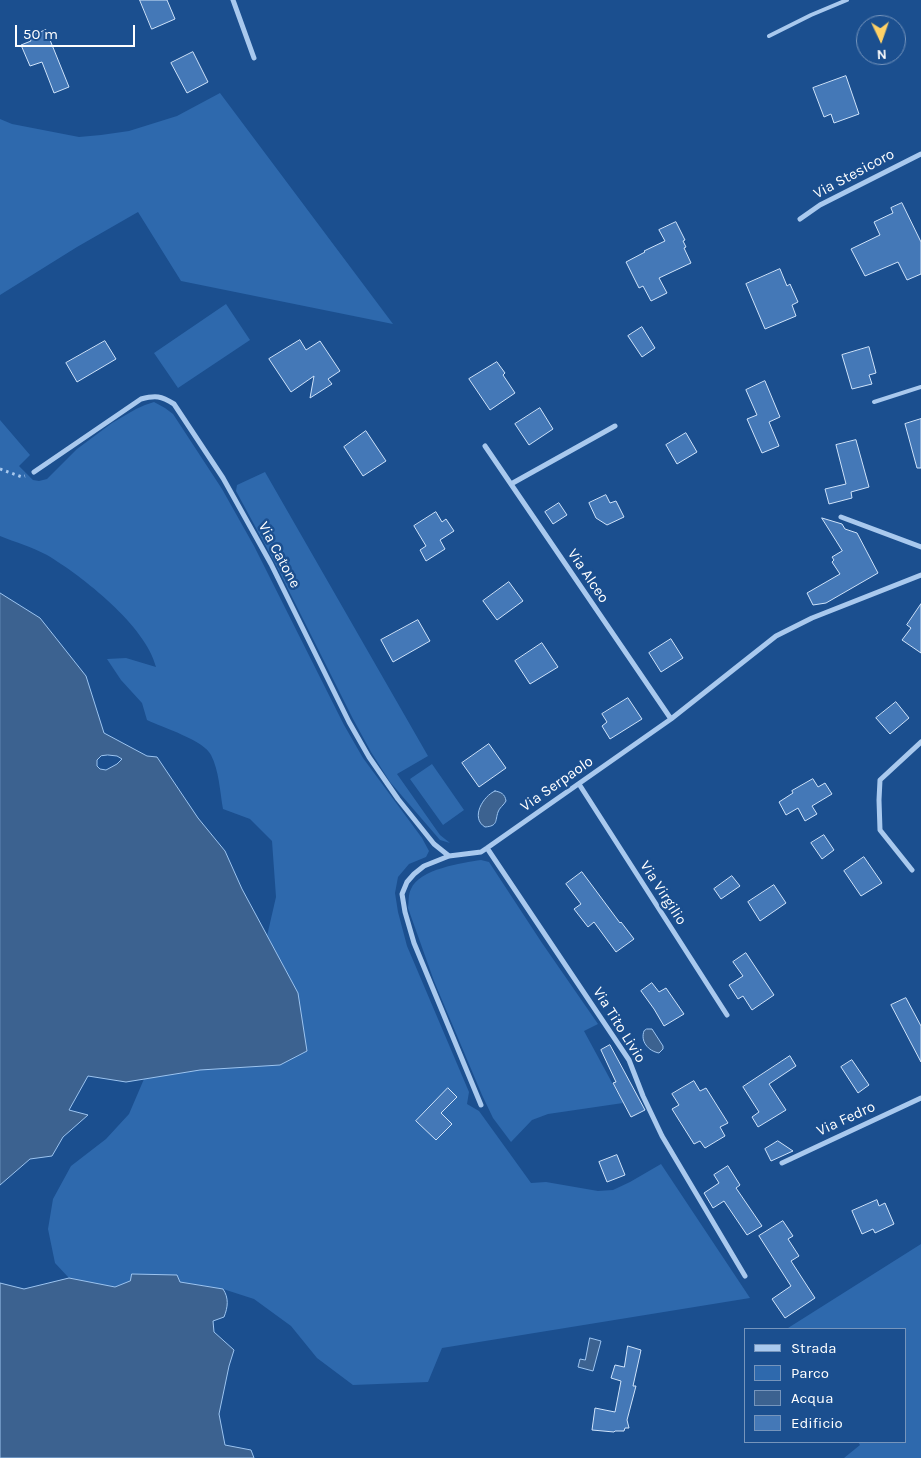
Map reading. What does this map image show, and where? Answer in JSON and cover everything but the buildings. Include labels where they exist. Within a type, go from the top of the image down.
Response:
[{"type":"street","points":[[233,0],[254,58]]},
{"type":"street","name":"Via Stesicoro","points":[[800,219],[820,205],[921,154]]},
{"type":"street","name":"Via Catone","points":[[34,472],[141,399],[151,396],[163,398],[174,404],[223,478],[266,555],[349,722],[369,757],[398,799],[434,844],[449,856]]},
{"type":"street","points":[[511,484],[615,426]]},
{"type":"street","name":"Via Alceo","points":[[485,446],[671,719]]},
{"type":"street","points":[[841,517],[921,547]]},
{"type":"street","name":"Via Serpaolo","points":[[481,1105],[414,943],[402,894],[407,882],[424,866],[449,856],[481,852],[671,719],[776,636],[812,618],[920,577]]},
{"type":"street","points":[[912,870],[880,830],[880,780],[921,742]]},
{"type":"street","name":"Via Virgilio","points":[[579,784],[727,1015]]},
{"type":"street","name":"Via Tito Livio","points":[[487,848],[629,1060],[662,1136],[745,1276]]},
{"type":"street","name":"Via Fedro","points":[[782,1163],[921,1098]]},
{"type":"lane","points":[[769,36],[847,0]]},
{"type":"lane","points":[[874,402],[921,387]]},
{"type":"path","points":[[0,469],[22,477],[34,472]]},
{"type":"green space","points":[[220,93],[393,324],[181,281],[138,212],[0,295],[0,119],[12,124],[79,137],[101,135],[129,131],[177,116]]},
{"type":"green space","points":[[226,304],[250,340],[178,388],[154,353]]},
{"type":"green space","points":[[154,402],[173,414],[222,489],[254,546],[344,725],[363,758],[422,838],[429,851],[426,857],[409,864],[398,877],[395,893],[407,946],[469,1092],[467,1104],[479,1111],[531,1183],[546,1182],[598,1191],[613,1190],[661,1164],[750,1298],[442,1348],[428,1382],[353,1385],[317,1358],[291,1326],[254,1299],[223,1289],[180,1282],[131,1281],[115,1287],[69,1278],[55,1263],[48,1229],[53,1199],[71,1166],[106,1139],[129,1114],[144,1079],[200,1070],[298,993],[267,936],[276,897],[272,841],[250,819],[223,809],[216,767],[211,755],[201,745],[192,740],[147,720],[142,703],[121,680],[107,659],[126,658],[156,667],[150,651],[140,635],[111,604],[61,564],[41,552],[0,536],[0,420],[30,455],[19,466],[33,480],[39,481],[47,479],[77,449],[112,423],[136,409]]},
{"type":"green space","points":[[265,472],[428,756],[397,774],[440,835],[450,843],[440,840],[390,782],[371,752],[276,565],[236,491],[237,485]]},
{"type":"green space","points":[[432,764],[464,810],[443,825],[410,779]]},
{"type":"green space","points":[[481,860],[489,862],[598,1024],[584,1031],[623,1103],[548,1114],[532,1120],[511,1142],[493,1118],[482,1095],[434,981],[408,908],[411,889],[423,876],[442,868]]},
{"type":"green space","points":[[921,1244],[921,1458],[844,1458],[860,1445],[859,1443],[906,1443],[906,1328],[788,1328]]},
{"type":"water","points":[[0,593],[40,618],[86,676],[104,733],[147,756],[157,757],[198,818],[225,851],[242,889],[298,993],[307,1051],[280,1065],[200,1070],[126,1082],[88,1076],[69,1110],[88,1115],[63,1137],[52,1156],[30,1159],[0,1185]],"holes":[[[101,756],[117,756],[122,759],[106,770],[100,769],[97,766],[97,760]]]},
{"type":"water","points":[[495,791],[502,794],[506,801],[499,811],[494,824],[485,827],[481,823],[478,813],[486,797]]},
{"type":"water","points":[[647,1029],[652,1029],[663,1046],[659,1053],[651,1050],[644,1042],[643,1035]]},
{"type":"water","points":[[132,1274],[177,1275],[180,1282],[223,1289],[225,1292],[227,1299],[226,1310],[224,1317],[213,1321],[214,1332],[234,1350],[219,1414],[225,1445],[251,1450],[254,1458],[0,1458],[0,1283],[24,1289],[69,1278],[115,1287],[130,1281]]},
{"type":"water","points":[[590,1338],[601,1341],[593,1371],[578,1367],[580,1359],[585,1360]]}]
